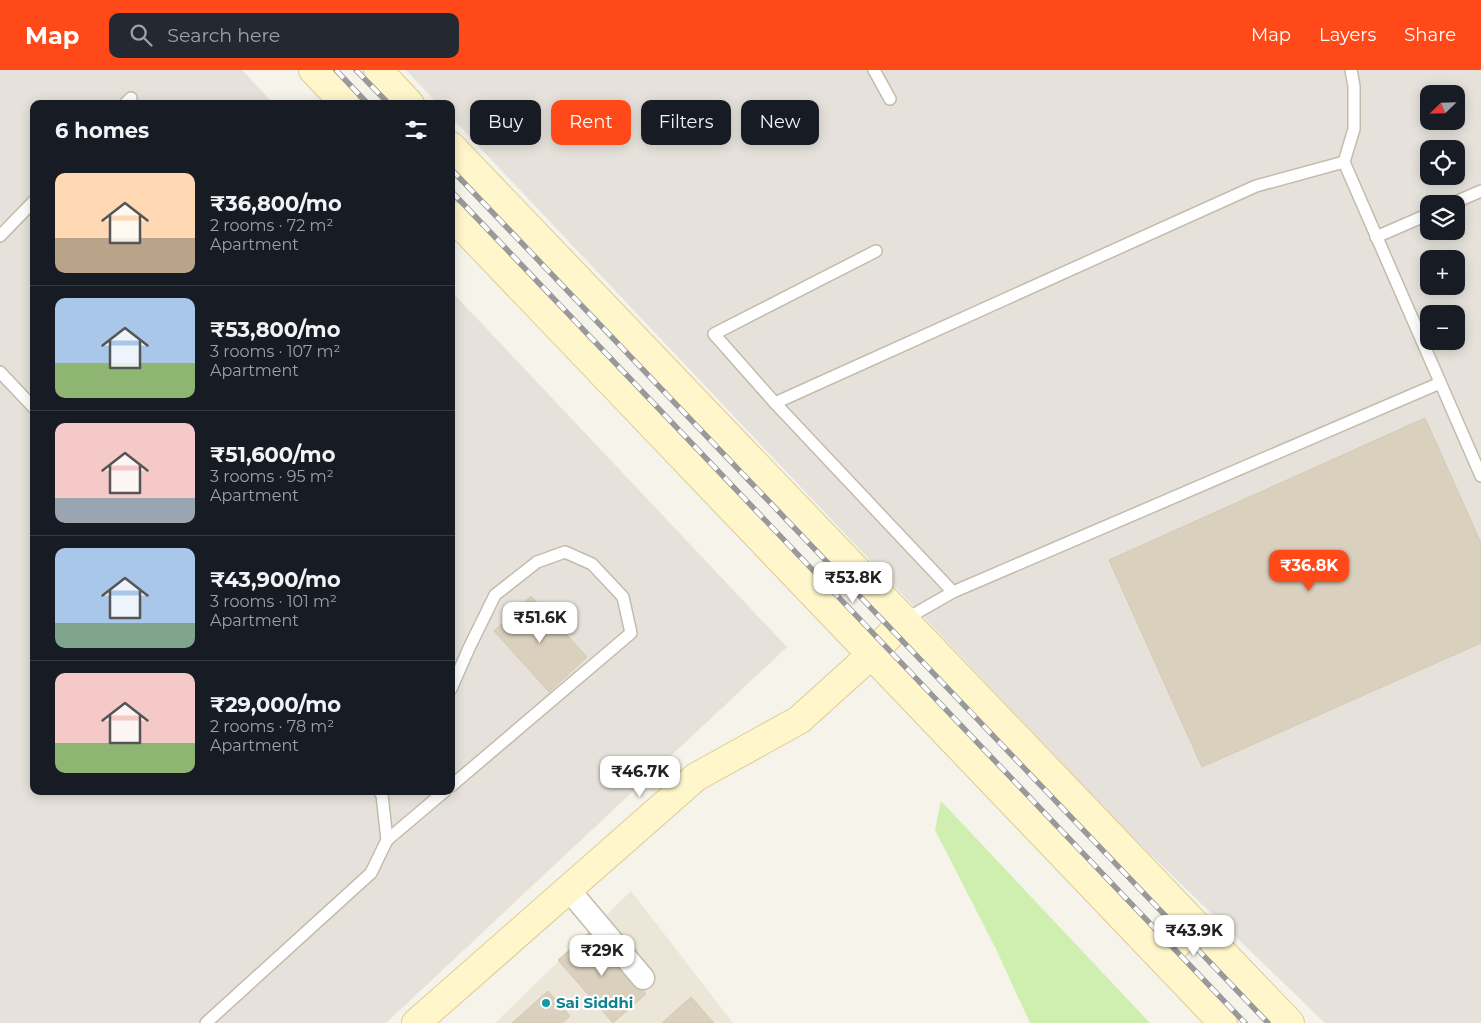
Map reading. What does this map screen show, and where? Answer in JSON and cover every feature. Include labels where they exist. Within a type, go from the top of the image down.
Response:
[{"type":"main road","points":[[313,70],[341,100]]},
{"type":"main road","points":[[378,70],[406,100]]},
{"type":"main road","points":[[455,150],[1290,1023]]},
{"type":"main road","points":[[455,219],[1224,1023]]},
{"type":"main road","points":[[416,1023],[696,777],[799,720],[872,654],[904,620]]},
{"type":"main road","points":[[1163,960],[1195,925]]},
{"type":"street","points":[[568,889],[643,978]]},
{"type":"lane","points":[[874,70],[890,99]]},
{"type":"lane","points":[[1351,70],[1354,86],[1354,129],[1344,162],[1481,476]]},
{"type":"lane","points":[[775,403],[1256,186],[1344,162]]},
{"type":"lane","points":[[1465,197],[1481,190]]},
{"type":"lane","points":[[0,236],[30,205]]},
{"type":"lane","points":[[1376,237],[1420,218]]},
{"type":"lane","points":[[876,251],[714,334],[775,403],[952,592]]},
{"type":"lane","points":[[0,372],[30,404]]},
{"type":"lane","points":[[904,620],[952,592],[1440,383]]},
{"type":"lane","points":[[455,680],[496,595],[536,562],[565,552],[592,564],[623,597],[631,632],[455,783]]},
{"type":"lane","points":[[381,795],[387,840]]},
{"type":"lane","points":[[206,1023],[371,873],[387,840],[439,795]]},
{"type":"shaded area","points":[[0,70],[242,70],[270,100],[30,100],[30,795],[455,795],[455,295],[787,647],[386,1023],[0,1023]]},
{"type":"shaded area","points":[[406,70],[1481,70],[1481,1023],[1325,1023],[1125,830],[477,145],[541,145],[541,100],[470,100],[470,137],[455,121],[455,100],[434,100]]},
{"type":"shaded area","points":[[631,891],[733,1023],[495,1023]]},
{"type":"green space","points":[[941,801],[1150,1023],[1030,1023],[996,949],[935,830]]},
{"type":"building","points":[[1425,418],[1481,543],[1481,643],[1202,767],[1109,560]]},
{"type":"building","points":[[531,596],[587,657],[549,692],[494,631]]},
{"type":"building","points":[[591,931],[646,994],[613,1023],[558,960]]},
{"type":"building","name":"Sai Siddhi","points":[[548,991],[570,1016],[562,1023],[512,1023]]},
{"type":"building","points":[[691,997],[714,1023],[662,1023]]},
{"type":"railway","points":[[336,70],[364,100]]},
{"type":"railway","points":[[356,70],[385,100]]},
{"type":"railway","points":[[455,173],[1268,1023]]},
{"type":"railway","points":[[455,195],[1245,1023]]},
{"type":"place","name":"Sai Siddhi","points":[[546,1003]]}]
